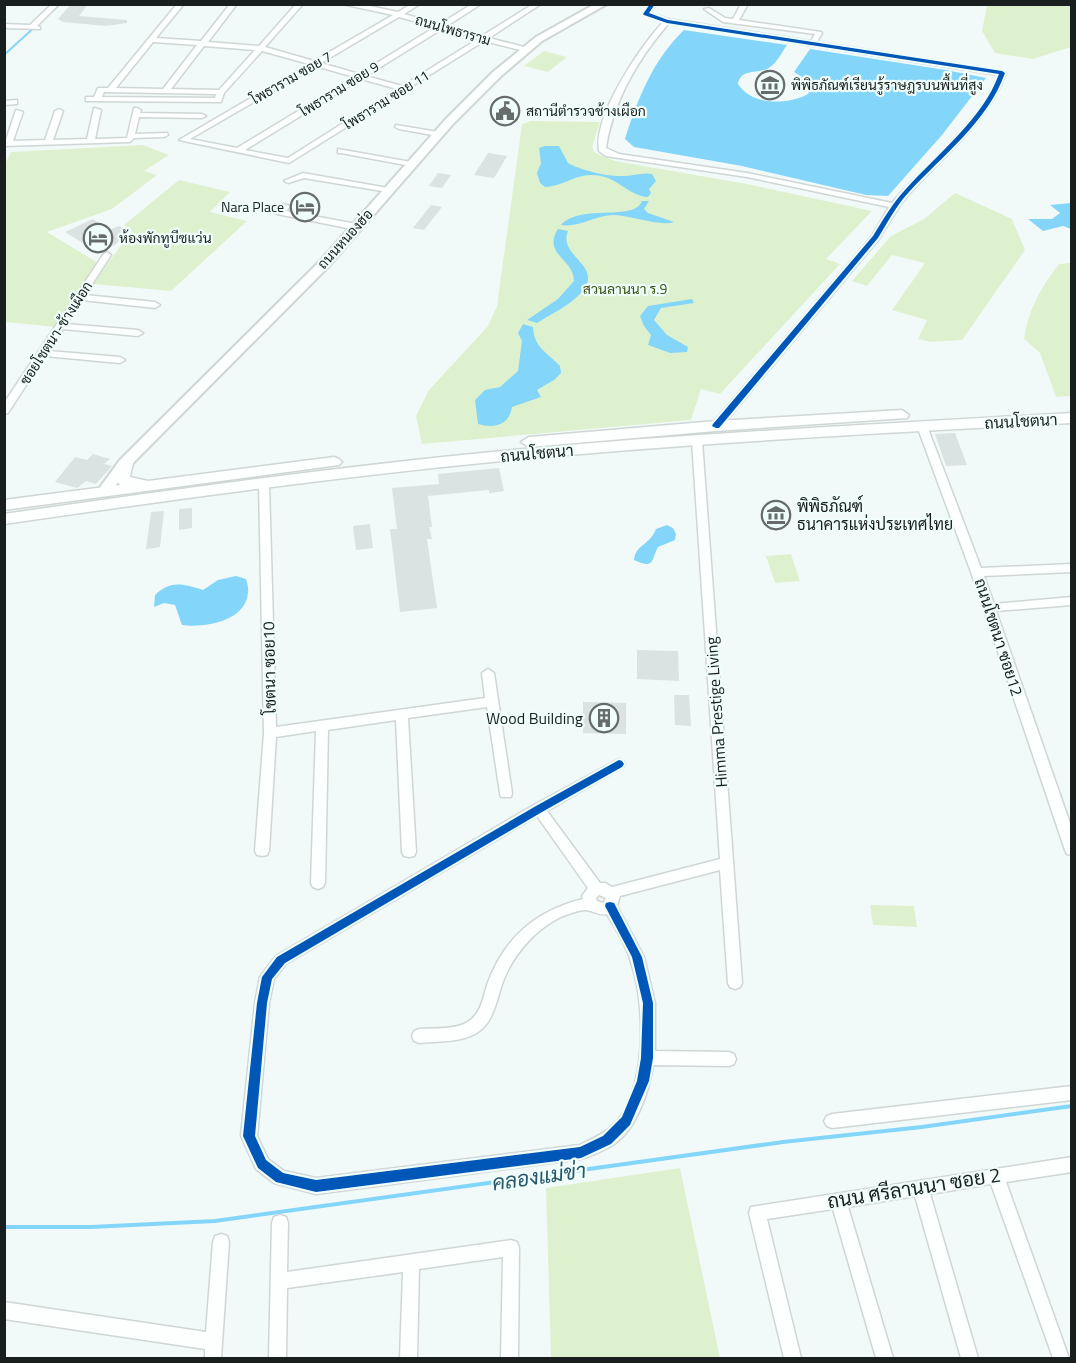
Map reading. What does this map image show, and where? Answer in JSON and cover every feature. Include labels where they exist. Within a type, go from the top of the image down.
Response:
[{"type":"main road","name":"ถนนหนองฮ่อ","points":[[103,499],[125,463],[357,227],[438,134],[497,74],[525,50],[556,29],[603,4]]},
{"type":"main road","name":"ถนนโชตนา","points":[[4,505],[103,499],[264,484],[345,467],[565,437],[1071,406]]},
{"type":"main road","name":"ถนนโชตนา","points":[[4,519],[103,499],[153,485],[544,452],[1071,418]]},
{"type":"main road","points":[[125,463],[121,475],[124,481],[153,485]]},
{"type":"street","points":[[4,26],[35,27],[56,4]]},
{"type":"street","points":[[110,90],[181,4]]},
{"type":"street","points":[[165,91],[234,4]]},
{"type":"street","points":[[221,92],[101,90],[93,99],[214,101],[220,99],[221,92],[300,4]]},
{"type":"street","name":"ถนนโพธาราม","points":[[345,4],[399,15],[525,50]]},
{"type":"street","name":"โพธาราม ซอย 7","points":[[238,151],[183,141],[417,4]]},
{"type":"street","name":"โพธาราม ซอย 9","points":[[238,151],[478,4]]},
{"type":"street","name":"โพธาราม ซอย 11","points":[[238,151],[289,161],[538,4]]},
{"type":"street","points":[[653,4],[646,14],[667,21],[1002,72],[987,102],[895,206],[876,237],[716,426]]},
{"type":"street","points":[[735,22],[745,4]]},
{"type":"street","points":[[707,9],[717,18],[735,22],[819,33],[813,43]]},
{"type":"street","points":[[667,21],[640,53],[613,110],[602,149],[609,154],[619,156],[747,175],[895,206]]},
{"type":"street","points":[[152,40],[261,48],[404,89]]},
{"type":"street","points":[[4,103],[14,102]]},
{"type":"street","points":[[90,142],[97,110]]},
{"type":"street","points":[[48,143],[59,111]]},
{"type":"street","points":[[19,112],[6,144],[130,141],[136,112],[202,116]]},
{"type":"street","points":[[399,127],[438,134]]},
{"type":"street","points":[[131,136],[164,135]]},
{"type":"street","points":[[341,151],[411,164]]},
{"type":"street","points":[[288,182],[303,175],[388,190]]},
{"type":"street","points":[[286,206],[280,212],[357,227]]},
{"type":"street","name":"ซอยโชตนา-ช้างเผือก","points":[[4,411],[107,255]]},
{"type":"street","points":[[79,297],[155,305]]},
{"type":"street","points":[[61,326],[138,333]]},
{"type":"street","points":[[43,353],[120,360]]},
{"type":"street","name":"ถนนโชตนา ซอย12","points":[[922,426],[990,608],[1071,850]]},
{"type":"street","name":"Himma Prestige Living","points":[[697,441],[735,983]]},
{"type":"street","name":"โชตนา ซอย10","points":[[262,851],[270,733],[264,484]]},
{"type":"street","points":[[977,572],[1071,568]]},
{"type":"street","points":[[990,608],[1071,601]]},
{"type":"street","points":[[488,673],[506,793]]},
{"type":"street","points":[[270,733],[492,702]]},
{"type":"street","points":[[402,715],[409,852]]},
{"type":"street","points":[[318,883],[322,726]]},
{"type":"street","points":[[619,764],[539,808],[281,960],[267,977],[262,1003],[249,1136],[262,1164],[280,1178],[316,1186],[581,1152],[607,1140],[626,1121],[643,1080],[647,1058],[648,1003],[638,957],[611,899],[605,889],[596,889],[589,896],[590,903],[599,909],[611,899],[726,863]]},
{"type":"street","points":[[539,808],[596,889]]},
{"type":"street","points":[[419,1036],[463,1031],[474,1026],[489,1002],[502,967],[519,943],[538,924],[560,911],[590,903]]},
{"type":"street","points":[[647,1058],[729,1059]]},
{"type":"street","points":[[832,1121],[1071,1093]]},
{"type":"street","name":"ถนน ศรีลานนา ซอย 2","points":[[792,1359],[757,1213],[1071,1165]]},
{"type":"street","points":[[996,1175],[1061,1359]]},
{"type":"street","points":[[920,1187],[970,1359]]},
{"type":"street","points":[[838,1200],[885,1359]]},
{"type":"street","points":[[277,1359],[280,1223]]},
{"type":"street","points":[[4,1310],[213,1350],[221,1242]]},
{"type":"street","points":[[279,1281],[511,1248],[510,1359]]},
{"type":"street","points":[[409,1359],[411,1263]]},
{"type":"green space","points":[[987,5],[1071,5],[1071,47],[1033,59],[995,53],[982,31]]},
{"type":"green space","points":[[544,51],[567,57],[548,72],[524,66]]},
{"type":"green space","name":"สวนลานนา ร.9","points":[[531,121],[600,122],[592,147],[594,152],[615,161],[747,184],[872,211],[826,259],[840,264],[720,394],[701,389],[691,420],[422,444],[416,416],[429,390],[488,326],[497,306],[522,124]]},
{"type":"green space","points":[[143,145],[169,155],[144,171],[157,175],[112,209],[47,232],[98,263],[56,327],[5,322],[4,166],[11,152]]},
{"type":"green space","points":[[179,180],[230,192],[210,212],[247,221],[171,291],[93,284],[132,230],[124,225]]},
{"type":"green space","points":[[955,193],[1012,219],[1025,250],[962,340],[931,342],[918,339],[927,320],[892,310],[925,263],[892,255],[867,286],[852,281],[891,236],[924,219]]},
{"type":"green space","points":[[1071,263],[1071,396],[1056,397],[1040,353],[1024,339],[1032,309],[1046,281],[1059,264]]},
{"type":"green space","points":[[791,554],[800,581],[775,583],[766,556]]},
{"type":"green space","points":[[870,905],[914,906],[917,927],[873,925]]},
{"type":"green space","points":[[680,1168],[720,1358],[551,1358],[546,1188]]},
{"type":"water","points":[[684,30],[787,45],[772,66],[765,70],[746,73],[739,79],[738,84],[744,91],[761,100],[791,100],[808,94],[812,85],[794,72],[810,49],[986,78],[942,135],[888,196],[866,195],[742,166],[634,147],[625,139],[635,109],[655,67]]},
{"type":"water","points":[[559,146],[568,163],[573,166],[617,176],[652,174],[656,181],[649,189],[651,193],[648,197],[635,194],[613,180],[593,175],[585,175],[545,187],[540,183],[537,173],[541,163],[539,148]]},
{"type":"water","points":[[642,201],[649,201],[644,209],[648,213],[674,222],[661,223],[612,215],[574,225],[561,225],[581,215],[629,211]]},
{"type":"water","points":[[1071,203],[1071,229],[1063,226],[1043,231],[1028,219],[1052,219],[1060,213],[1050,205]]},
{"type":"water","points":[[558,229],[568,231],[566,240],[569,248],[585,269],[588,276],[587,284],[571,302],[537,323],[527,320],[558,299],[574,281],[573,273],[554,245]]},
{"type":"water","points":[[692,299],[694,303],[661,308],[654,320],[667,335],[688,347],[687,352],[670,353],[648,345],[651,335],[640,316],[648,306]]},
{"type":"water","points":[[523,324],[533,327],[539,345],[560,366],[561,373],[537,390],[541,397],[512,407],[504,422],[495,426],[478,424],[475,400],[485,390],[500,387],[518,371],[522,341],[518,333]]},
{"type":"water","points":[[667,525],[673,528],[676,534],[675,540],[658,547],[649,564],[634,560],[637,551],[656,529]]},
{"type":"water","points":[[236,576],[246,579],[248,591],[245,603],[240,611],[222,621],[212,624],[182,625],[175,605],[164,603],[154,607],[155,595],[166,587],[183,585],[203,590],[218,580]]},
{"type":"building","points":[[71,4],[88,4],[79,16],[127,20],[127,23],[106,26],[63,22],[58,19]]},
{"type":"building","name":"พิพิธภัณฑ์เรียนรู้ราษฎรบนพื้นที่สูง","points":[[761,80],[775,80],[784,85],[779,91],[766,91],[757,86]]},
{"type":"building","name":"สถานีตำรวจช้างเผือก","points":[[504,103],[517,106],[506,118],[492,115]]},
{"type":"building","points":[[488,153],[507,156],[494,178],[474,175]]},
{"type":"building","points":[[438,173],[451,175],[442,188],[429,186]]},
{"type":"building","points":[[431,205],[442,207],[424,230],[413,228]]},
{"type":"building","name":"ห้องพักทูบีซแว่น","points":[[93,219],[109,230],[119,226],[128,232],[116,244],[99,253],[65,232]]},
{"type":"building","points":[[955,433],[967,465],[946,466],[935,434]]},
{"type":"building","points":[[93,454],[110,459],[104,464],[112,466],[96,484],[86,481],[77,488],[55,482],[75,457],[87,460]]},
{"type":"building","points":[[499,468],[504,491],[489,493],[489,490],[428,496],[432,527],[429,527],[432,539],[427,539],[437,608],[400,612],[390,529],[397,529],[392,488],[439,484],[438,474]]},
{"type":"building","points":[[192,508],[192,528],[179,530],[179,509]]},
{"type":"building","points":[[164,511],[160,547],[146,549],[151,512]]},
{"type":"building","points":[[370,524],[373,548],[356,550],[353,526]]},
{"type":"building","points":[[637,650],[678,651],[679,681],[637,679]]},
{"type":"building","points":[[674,695],[689,695],[691,726],[675,725]]},
{"type":"building","name":"Wood Building","points":[[583,702],[626,703],[626,734],[583,733]]},
{"type":"waterway","points":[[4,55],[60,4]]},
{"type":"waterway","name":"คลองแม่ข่า","points":[[4,1227],[91,1227],[215,1221],[783,1142],[922,1127],[1072,1106]]},
{"type":"cycle path","points":[[653,4],[646,14],[667,21],[1002,73],[997,87],[972,122],[906,192],[892,209],[876,237],[716,426]]},
{"type":"cycle path","points":[[610,906],[637,957],[648,1003],[647,1058],[643,1081],[626,1121],[607,1140],[581,1152],[316,1186],[280,1178],[262,1164],[249,1136],[262,1003],[267,977],[281,960],[619,764]]},
{"type":"place","name":"พิพิธภัณฑ์เรียนรู้ราษฎรบนพื้นที่สูง","points":[[770,85]]},
{"type":"place","name":"สถานีตำรวจช้างเผือก","points":[[505,111]]},
{"type":"place","name":"Nara Place","points":[[305,207]]},
{"type":"place","name":"ห้องพักทูบีซแว่น","points":[[98,238]]},
{"type":"place","name":"พิพิธภัณฑ์ ธนาคารแห่งประเทศไทย","points":[[776,515]]},
{"type":"place","name":"Wood Building","points":[[604,718]]}]
